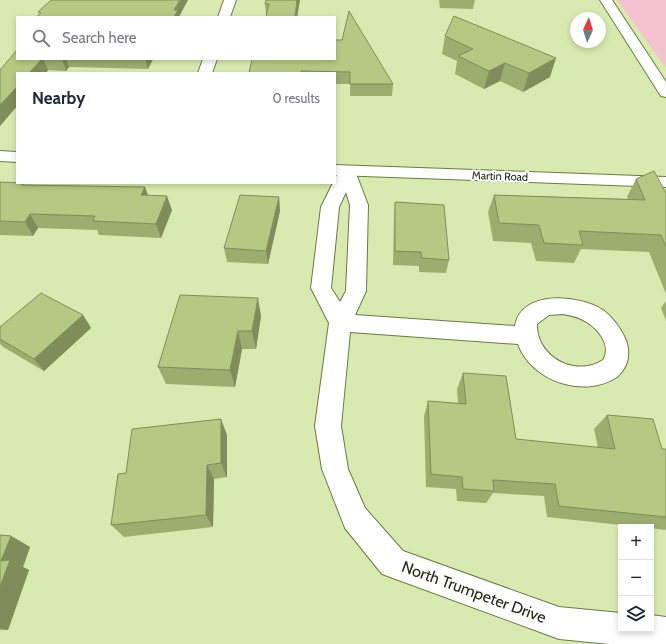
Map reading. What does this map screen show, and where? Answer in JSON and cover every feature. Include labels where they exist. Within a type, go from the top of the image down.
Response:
[{"type":"street","points":[[224,16],[230,0]]},
{"type":"street","points":[[606,0],[666,92]]},
{"type":"street","points":[[205,72],[210,60]]},
{"type":"street","points":[[0,156],[16,157]]},
{"type":"street","points":[[341,171],[330,207],[321,288],[340,323],[528,336]]},
{"type":"street","name":"Martin Road","points":[[341,171],[666,182]]},
{"type":"street","name":"North Trumpeter Drive","points":[[341,171],[358,205],[356,291],[340,323],[328,426],[335,469],[355,518],[393,563],[559,623],[618,629]]},
{"type":"street","name":"North Trumpeter Drive","points":[[654,632],[666,633]]},
{"type":"shaded area","points":[[617,0],[666,0],[666,68]]},
{"type":"building","points":[[51,0],[180,0],[174,10],[178,10],[175,16],[37,16],[41,13],[38,12]]},
{"type":"building","points":[[266,0],[297,0],[295,16],[266,16],[269,4],[265,4]]},
{"type":"building","points":[[349,11],[393,84],[350,84],[350,72],[249,72],[252,60],[336,60],[336,40],[342,40]]},
{"type":"building","points":[[454,16],[556,58],[529,73],[505,63],[489,71],[458,56],[473,49],[445,36]]},
{"type":"building","points":[[16,51],[16,60],[41,60],[30,72],[16,72],[16,88],[0,105],[0,70]]},
{"type":"building","points":[[654,171],[666,193],[666,247],[661,235],[579,231],[583,245],[544,243],[539,225],[499,223],[494,195],[645,200],[636,179]]},
{"type":"building","points":[[0,182],[16,183],[16,184],[22,185],[145,187],[141,195],[167,196],[156,224],[93,221],[95,216],[30,214],[25,222],[0,221]]},
{"type":"building","points":[[240,195],[279,197],[266,251],[224,248]]},
{"type":"building","points":[[395,202],[444,205],[449,260],[422,258],[421,252],[395,251]]},
{"type":"building","points":[[41,293],[83,315],[34,359],[0,339],[0,327]]},
{"type":"building","points":[[180,295],[258,298],[252,331],[238,331],[230,370],[158,367]]},
{"type":"building","points":[[463,373],[506,376],[516,439],[615,449],[607,415],[653,419],[662,449],[666,449],[666,517],[559,506],[555,484],[493,480],[494,491],[463,489],[462,477],[431,474],[428,401],[466,404]]},
{"type":"building","points":[[221,419],[221,463],[207,465],[206,515],[111,525],[118,474],[126,473],[132,429]]},
{"type":"building","points":[[0,535],[11,536],[1,561],[10,560],[0,587]]}]
